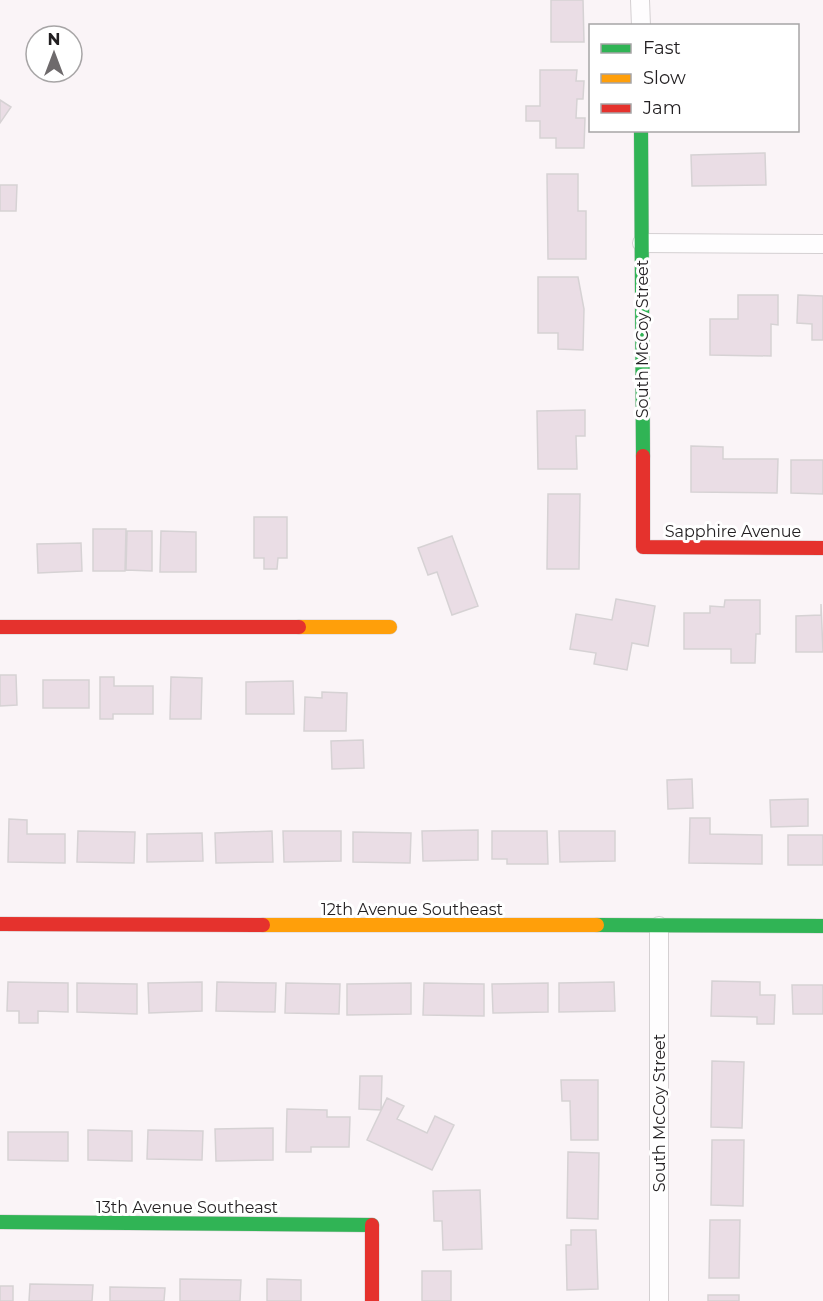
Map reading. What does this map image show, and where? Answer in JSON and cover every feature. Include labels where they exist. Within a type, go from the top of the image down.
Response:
[{"type":"street","points":[[640,0],[640,24]]},
{"type":"street","name":"South McCoy Street","points":[[641,132],[643,547]]},
{"type":"street","points":[[642,243],[823,244]]},
{"type":"street","name":"Sapphire Avenue","points":[[643,547],[823,548]]},
{"type":"street","points":[[0,627],[390,627]]},
{"type":"street","name":"12th Avenue Southeast","points":[[0,924],[823,926]]},
{"type":"street","name":"South McCoy Street","points":[[658,1301],[659,926]]},
{"type":"street","name":"13th Avenue Southeast","points":[[0,1222],[373,1225],[372,1301]]},
{"type":"building","points":[[551,0],[583,0],[584,42],[551,42]]},
{"type":"building","points":[[540,70],[577,70],[576,81],[584,81],[583,99],[577,99],[576,118],[585,118],[584,148],[556,148],[556,138],[540,138],[540,121],[526,121],[526,106],[540,106]]},
{"type":"building","points":[[0,100],[11,107],[0,123]]},
{"type":"building","points":[[765,153],[766,185],[692,186],[691,155]]},
{"type":"building","points":[[547,174],[578,174],[578,211],[586,211],[586,259],[548,259]]},
{"type":"building","points":[[0,185],[17,185],[16,211],[0,211]]},
{"type":"building","points":[[538,277],[578,277],[584,309],[583,350],[558,349],[558,333],[538,333]]},
{"type":"building","points":[[738,295],[778,295],[778,325],[771,324],[771,356],[710,355],[710,319],[738,319]]},
{"type":"building","points":[[798,295],[823,296],[823,340],[812,340],[812,324],[797,323]]},
{"type":"building","points":[[585,410],[585,436],[576,436],[577,469],[538,469],[537,411]]},
{"type":"building","points":[[691,446],[723,447],[723,459],[778,459],[777,493],[691,492]]},
{"type":"building","points":[[791,460],[823,460],[823,494],[791,493]]},
{"type":"building","points":[[548,494],[580,494],[579,569],[547,569]]},
{"type":"building","points":[[254,517],[287,517],[287,558],[278,558],[277,569],[264,569],[264,558],[254,558]]},
{"type":"building","points":[[93,529],[126,529],[125,571],[93,571]]},
{"type":"building","points":[[127,531],[152,531],[152,571],[126,570]]},
{"type":"building","points":[[161,531],[196,532],[196,572],[160,572]]},
{"type":"building","points":[[452,536],[478,606],[452,615],[437,572],[428,575],[418,548]]},
{"type":"building","points":[[81,543],[82,571],[38,573],[37,544]]},
{"type":"building","points":[[616,599],[655,606],[648,646],[632,643],[627,670],[594,664],[596,653],[570,649],[576,614],[612,620]]},
{"type":"building","points":[[725,600],[760,600],[760,634],[756,634],[755,663],[731,663],[731,649],[684,649],[684,613],[710,613],[710,606],[724,607]]},
{"type":"building","points":[[821,604],[823,652],[796,652],[796,616],[821,615]]},
{"type":"building","points":[[0,675],[16,675],[17,705],[0,706]]},
{"type":"building","points":[[100,677],[114,677],[114,686],[153,686],[153,714],[113,714],[113,719],[100,719]]},
{"type":"building","points":[[171,677],[202,678],[201,719],[170,719]]},
{"type":"building","points":[[43,680],[89,680],[89,708],[43,708]]},
{"type":"building","points":[[293,681],[294,714],[246,714],[246,682]]},
{"type":"building","points":[[322,692],[347,693],[346,731],[304,731],[305,697],[322,698]]},
{"type":"building","points":[[363,740],[364,768],[332,769],[331,741]]},
{"type":"building","points":[[692,779],[693,808],[668,809],[667,780]]},
{"type":"building","points":[[808,799],[808,826],[771,827],[770,800]]},
{"type":"building","points":[[690,818],[710,818],[710,834],[762,835],[762,864],[689,863]]},
{"type":"building","points":[[9,819],[27,820],[27,834],[65,834],[65,863],[8,862]]},
{"type":"building","points":[[478,830],[478,860],[423,861],[422,831]]},
{"type":"building","points":[[78,831],[135,832],[134,863],[77,862]]},
{"type":"building","points":[[272,831],[273,862],[216,863],[215,833]]},
{"type":"building","points":[[283,831],[341,831],[341,861],[284,862]]},
{"type":"building","points":[[492,831],[547,831],[548,864],[507,864],[507,859],[492,859]]},
{"type":"building","points":[[559,831],[615,831],[615,861],[560,862]]},
{"type":"building","points":[[353,832],[411,833],[410,863],[353,862]]},
{"type":"building","points":[[202,833],[203,861],[147,862],[147,834]]},
{"type":"building","points":[[788,835],[823,835],[823,865],[788,865]]},
{"type":"building","points":[[712,981],[760,982],[760,995],[775,995],[774,1024],[757,1024],[757,1017],[711,1016]]},
{"type":"building","points":[[8,982],[68,983],[68,1012],[38,1011],[38,1023],[19,1023],[19,1011],[7,1011]]},
{"type":"building","points":[[202,982],[202,1011],[149,1013],[148,983]]},
{"type":"building","points":[[217,982],[276,983],[275,1012],[216,1011]]},
{"type":"building","points":[[614,982],[615,1011],[559,1012],[559,983]]},
{"type":"building","points":[[77,983],[137,984],[137,1014],[77,1012]]},
{"type":"building","points":[[286,983],[340,984],[339,1014],[285,1013]]},
{"type":"building","points":[[411,983],[411,1014],[347,1015],[347,984]]},
{"type":"building","points":[[424,983],[484,984],[484,1016],[423,1015]]},
{"type":"building","points":[[548,983],[548,1012],[493,1013],[492,984]]},
{"type":"building","points":[[792,985],[823,985],[823,1014],[793,1014]]},
{"type":"building","points":[[712,1061],[744,1062],[742,1128],[711,1127]]},
{"type":"building","points":[[360,1076],[382,1076],[381,1110],[359,1109]]},
{"type":"building","points":[[561,1080],[598,1080],[598,1140],[571,1140],[570,1101],[562,1101]]},
{"type":"building","points":[[387,1098],[404,1106],[397,1119],[427,1133],[435,1116],[454,1125],[432,1170],[367,1140]]},
{"type":"building","points":[[287,1109],[327,1110],[327,1117],[350,1117],[349,1147],[311,1147],[311,1152],[286,1152]]},
{"type":"building","points":[[273,1128],[273,1160],[216,1161],[215,1129]]},
{"type":"building","points":[[88,1130],[132,1131],[132,1161],[88,1160]]},
{"type":"building","points":[[148,1130],[203,1131],[202,1160],[147,1159]]},
{"type":"building","points":[[8,1132],[68,1132],[68,1161],[8,1160]]},
{"type":"building","points":[[712,1140],[744,1140],[743,1206],[711,1205]]},
{"type":"building","points":[[568,1152],[599,1153],[598,1219],[567,1218]]},
{"type":"building","points":[[480,1190],[482,1249],[443,1250],[442,1221],[434,1221],[433,1191]]},
{"type":"building","points":[[710,1220],[740,1220],[739,1278],[709,1278]]},
{"type":"building","points":[[571,1230],[596,1230],[598,1289],[567,1290],[566,1245],[571,1245]]},
{"type":"building","points":[[422,1271],[451,1271],[451,1301],[422,1301]]},
{"type":"building","points":[[180,1279],[241,1280],[240,1301],[180,1301]]},
{"type":"building","points":[[267,1279],[301,1280],[301,1301],[267,1301]]},
{"type":"building","points":[[30,1284],[93,1285],[92,1301],[29,1301]]},
{"type":"building","points":[[0,1286],[13,1286],[13,1301],[0,1301]]},
{"type":"building","points":[[110,1287],[165,1288],[164,1301],[110,1301]]},
{"type":"building","points":[[708,1295],[739,1295],[739,1301],[708,1301]]},
{"type":"traffic: fast","points":[[641,132],[643,456]]},
{"type":"traffic: fast","points":[[597,925],[823,926]]},
{"type":"traffic: fast","points":[[0,1222],[372,1225]]},
{"type":"traffic: slow","points":[[299,627],[390,627]]},
{"type":"traffic: slow","points":[[263,925],[597,925]]},
{"type":"traffic: jam","points":[[643,456],[643,547],[823,548]]},
{"type":"traffic: jam","points":[[0,627],[299,627]]},
{"type":"traffic: jam","points":[[0,924],[263,925]]},
{"type":"traffic: jam","points":[[372,1225],[372,1301]]}]
